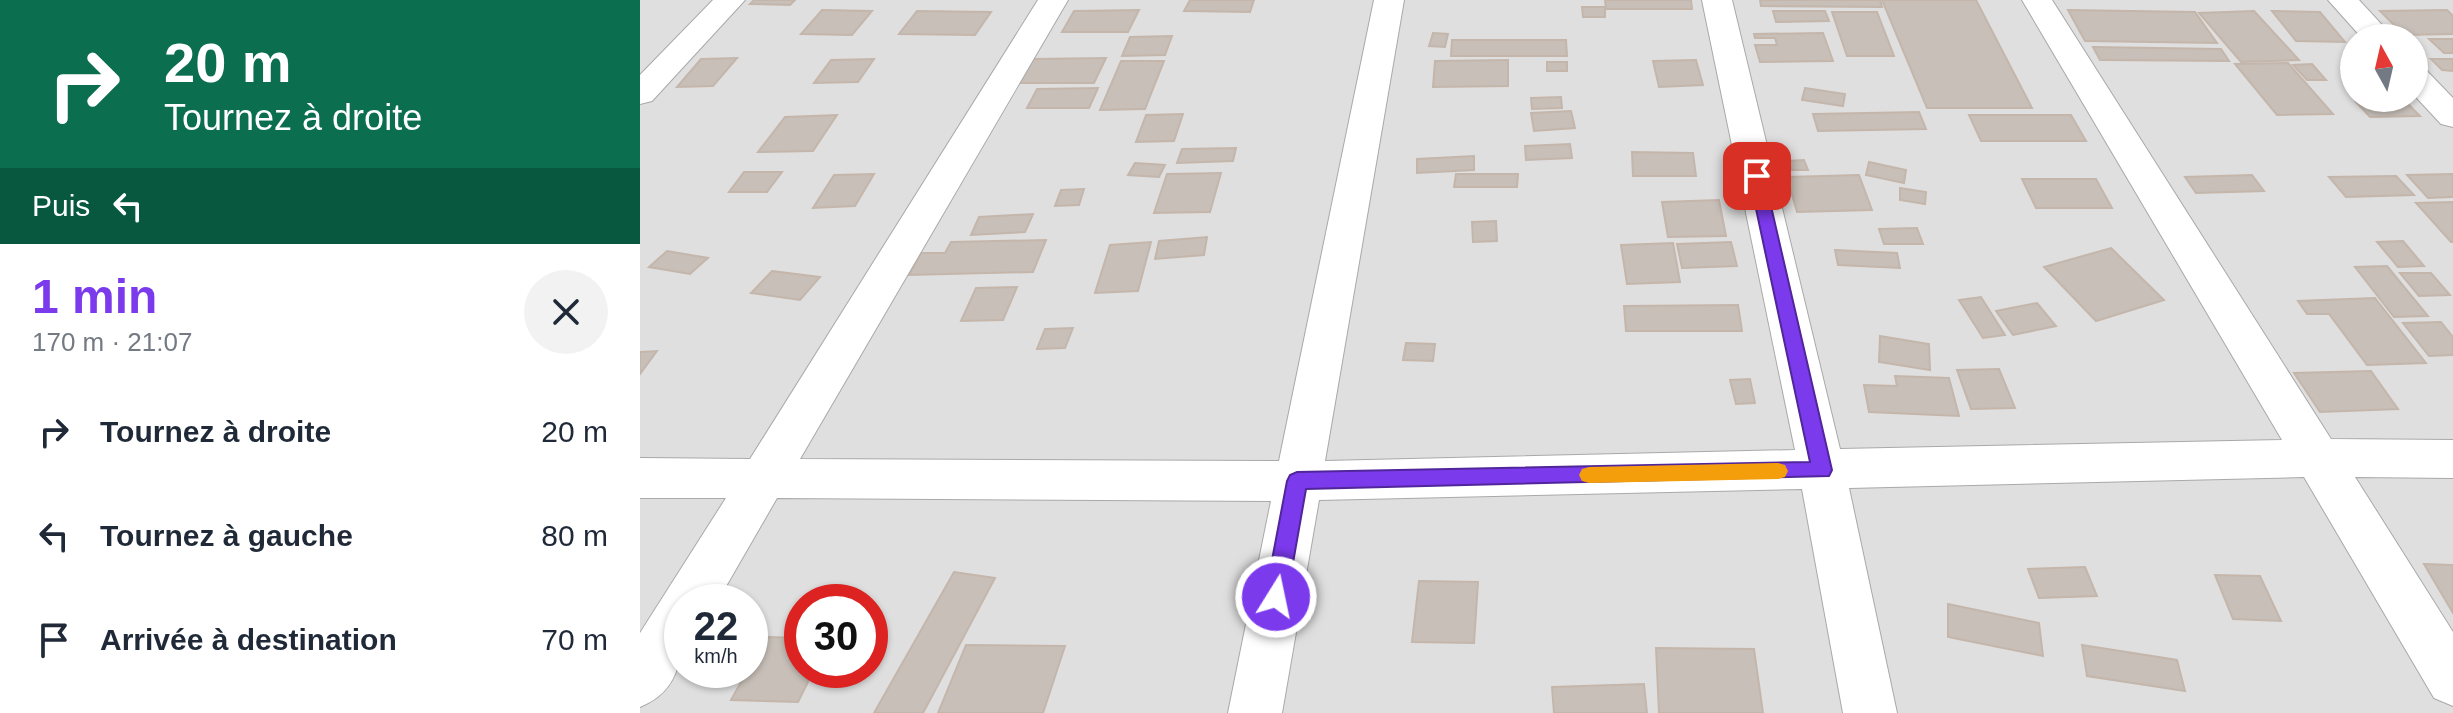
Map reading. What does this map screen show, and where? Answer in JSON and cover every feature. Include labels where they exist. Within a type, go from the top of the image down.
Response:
[{"type":"street","points":[[640,94],[730,0]]},
{"type":"street","points":[[700,584],[1053,0]]},
{"type":"street","points":[[1255,713],[1389,0]]},
{"type":"street","points":[[1717,0],[1822,470],[1870,713]]},
{"type":"street","points":[[2037,0],[2453,680]]},
{"type":"street","points":[[2343,0],[2366,24]]},
{"type":"street","points":[[2428,91],[2453,117]]},
{"type":"street","points":[[640,478],[1297,481],[2316,458],[2453,459]]},
{"type":"street","points":[[640,681],[664,642]]},
{"type":"shaded area","points":[[640,0],[2453,0],[2453,713],[640,713]]},
{"type":"building","points":[[754,0],[795,0],[790,5],[750,4]]},
{"type":"building","points":[[1190,0],[1254,0],[1250,12],[1184,11]]},
{"type":"building","points":[[1605,0],[1691,0],[1692,9],[1606,9]]},
{"type":"building","points":[[1760,0],[1880,0],[1882,7],[1761,6]]},
{"type":"building","points":[[1882,0],[1976,0],[2032,108],[1927,108]]},
{"type":"building","points":[[1582,7],[1605,7],[1605,17],[1583,17]]},
{"type":"building","points":[[822,10],[872,11],[852,35],[801,34]]},
{"type":"building","points":[[1139,10],[1128,32],[1062,32],[1074,11]]},
{"type":"building","points":[[2068,10],[2195,12],[2217,43],[2085,41]]},
{"type":"building","points":[[2447,10],[2453,16],[2453,34],[2428,35],[2428,24],[2393,24],[2380,11]]},
{"type":"building","points":[[917,11],[991,12],[975,35],[899,34]]},
{"type":"building","points":[[1773,11],[1825,11],[1829,21],[1776,22]]},
{"type":"building","points":[[2254,11],[2299,60],[2241,62],[2199,13]]},
{"type":"building","points":[[2272,11],[2320,12],[2340,36],[2340,42],[2296,41]]},
{"type":"building","points":[[1832,12],[1877,12],[1894,56],[1847,56]]},
{"type":"building","points":[[1433,33],[1448,34],[1445,47],[1429,46]]},
{"type":"building","points":[[1823,33],[1833,61],[1760,62],[1755,45],[1777,45],[1775,38],[1755,38],[1754,34]]},
{"type":"building","points":[[1172,36],[1165,55],[1122,56],[1130,37]]},
{"type":"building","points":[[2429,39],[2453,39],[2453,53],[2444,53]]},
{"type":"building","points":[[1452,40],[1566,40],[1567,56],[1451,56]]},
{"type":"building","points":[[2093,47],[2221,49],[2229,61],[2100,60]]},
{"type":"building","points":[[737,58],[713,86],[677,87],[701,59]]},
{"type":"building","points":[[1106,58],[1094,83],[1018,83],[1033,59]]},
{"type":"building","points":[[874,59],[858,82],[814,83],[831,60]]},
{"type":"building","points":[[2431,59],[2453,59],[2453,71],[2442,70]]},
{"type":"building","points":[[1508,60],[1508,86],[1433,87],[1435,61]]},
{"type":"building","points":[[1696,60],[1703,85],[1659,87],[1653,61]]},
{"type":"building","points":[[1121,61],[1164,61],[1145,109],[1100,110]]},
{"type":"building","points":[[1547,62],[1567,62],[1567,71],[1547,71]]},
{"type":"building","points":[[2288,63],[2333,114],[2277,115],[2235,64]]},
{"type":"building","points":[[2312,64],[2326,80],[2307,80],[2293,65]]},
{"type":"building","points":[[1098,88],[1089,108],[1027,108],[1037,89]]},
{"type":"building","points":[[1805,88],[1845,94],[1843,106],[1802,100]]},
{"type":"building","points":[[1561,97],[1562,108],[1532,109],[1531,98]]},
{"type":"building","points":[[1571,111],[1575,128],[1534,131],[1531,113]]},
{"type":"building","points":[[1919,112],[1926,129],[1818,131],[1813,114]]},
{"type":"building","points":[[2365,112],[2416,112],[2420,116],[2370,117]]},
{"type":"building","points":[[1183,114],[1174,141],[1136,142],[1146,115]]},
{"type":"building","points":[[837,115],[813,151],[758,152],[785,117]]},
{"type":"building","points":[[1969,115],[2071,115],[2086,141],[1981,141]]},
{"type":"building","points":[[1570,144],[1572,158],[1526,160],[1525,146]]},
{"type":"building","points":[[1236,148],[1233,161],[1177,163],[1182,149]]},
{"type":"building","points":[[1632,152],[1693,153],[1696,176],[1633,176]]},
{"type":"building","points":[[1474,156],[1474,170],[1417,173],[1417,159]]},
{"type":"building","points":[[1804,160],[1808,170],[1792,170],[1788,161]]},
{"type":"building","points":[[1869,162],[1906,170],[1904,183],[1866,175]]},
{"type":"building","points":[[1135,163],[1165,165],[1159,177],[1128,175]]},
{"type":"building","points":[[744,172],[782,172],[767,192],[729,192]]},
{"type":"building","points":[[1221,173],[1210,212],[1154,213],[1167,174]]},
{"type":"building","points":[[874,174],[855,206],[813,208],[834,175]]},
{"type":"building","points":[[1456,174],[1518,174],[1517,187],[1454,187]]},
{"type":"building","points":[[2453,174],[2453,197],[2428,198],[2407,175]]},
{"type":"building","points":[[1859,175],[1872,210],[1797,212],[1787,177]]},
{"type":"building","points":[[2252,175],[2264,191],[2196,193],[2185,177]]},
{"type":"building","points":[[2396,176],[2414,195],[2346,197],[2329,177]]},
{"type":"building","points":[[2022,179],[2096,179],[2112,208],[2036,208]]},
{"type":"building","points":[[1900,188],[1926,192],[1925,204],[1900,200]]},
{"type":"building","points":[[1084,189],[1079,205],[1055,206],[1061,190]]},
{"type":"building","points":[[1719,200],[1726,236],[1668,237],[1662,202]]},
{"type":"building","points":[[2453,202],[2453,242],[2451,242],[2416,203]]},
{"type":"building","points":[[1033,214],[1025,232],[971,235],[979,217]]},
{"type":"building","points":[[1496,221],[1497,241],[1473,242],[1472,222]]},
{"type":"building","points":[[1917,228],[1923,244],[1884,244],[1879,229]]},
{"type":"building","points":[[1207,237],[1204,255],[1155,259],[1159,241]]},
{"type":"building","points":[[1046,240],[1033,272],[909,275],[921,253],[945,253],[951,242]]},
{"type":"building","points":[[2403,241],[2424,266],[2398,267],[2377,242]]},
{"type":"building","points":[[1151,242],[1138,291],[1095,293],[1110,245]]},
{"type":"building","points":[[1731,242],[1737,266],[1682,268],[1677,244]]},
{"type":"building","points":[[1673,243],[1680,282],[1627,284],[1621,245]]},
{"type":"building","points":[[2111,248],[2164,300],[2096,321],[2044,267]]},
{"type":"building","points":[[1835,250],[1897,253],[1900,268],[1838,265]]},
{"type":"building","points":[[667,251],[708,258],[690,274],[649,267]]},
{"type":"building","points":[[2387,266],[2428,316],[2394,317],[2355,267]]},
{"type":"building","points":[[772,271],[820,277],[800,300],[751,293]]},
{"type":"building","points":[[2400,273],[2431,273],[2450,295],[2419,296]]},
{"type":"building","points":[[1017,287],[1003,320],[961,321],[976,288]]},
{"type":"building","points":[[1981,297],[2005,335],[1983,338],[1959,300]]},
{"type":"building","points":[[2375,298],[2426,363],[2367,365],[2329,314],[2307,314],[2298,301]]},
{"type":"building","points":[[2037,303],[2056,326],[2013,335],[1996,311]]},
{"type":"building","points":[[1738,305],[1742,331],[1626,331],[1624,306]]},
{"type":"building","points":[[2441,322],[2453,337],[2453,355],[2429,356],[2403,323]]},
{"type":"building","points":[[1073,328],[1065,348],[1037,349],[1045,329]]},
{"type":"building","points":[[1880,336],[1929,344],[1930,370],[1879,362]]},
{"type":"building","points":[[1406,343],[1435,344],[1433,361],[1403,360]]},
{"type":"building","points":[[657,351],[640,374],[640,352]]},
{"type":"building","points":[[1999,369],[2015,408],[1971,409],[1957,370]]},
{"type":"building","points":[[2371,371],[2398,409],[2320,412],[2294,373]]},
{"type":"building","points":[[1895,376],[1949,378],[1959,416],[1869,412],[1864,385],[1897,386]]},
{"type":"building","points":[[1750,379],[1755,403],[1736,404],[1730,380]]},
{"type":"building","points":[[2424,564],[2453,565],[2453,613]]},
{"type":"building","points":[[2085,567],[2097,596],[2039,598],[2028,569]]},
{"type":"building","points":[[954,572],[995,578],[923,713],[874,713]]},
{"type":"building","points":[[2215,575],[2260,576],[2281,621],[2233,619]]},
{"type":"building","points":[[1419,581],[1478,582],[1474,643],[1412,642]]},
{"type":"building","points":[[1948,604],[2039,623],[2043,656],[1948,637]]},
{"type":"building","points":[[768,637],[784,638],[784,688],[805,688],[798,702],[731,700],[738,688],[768,688]]},
{"type":"building","points":[[966,645],[1065,646],[1043,713],[938,713]]},
{"type":"building","points":[[2082,645],[2177,660],[2185,691],[2087,676]]},
{"type":"building","points":[[1656,648],[1754,649],[1763,713],[1659,713]]},
{"type":"building","points":[[1644,684],[1647,713],[1554,713],[1552,687]]},
{"type":"slow traffic","points":[[1589,475],[1778,471]]},
{"type":"route","points":[[1276,597],[1297,481],[1822,470],[1757,176]]}]
